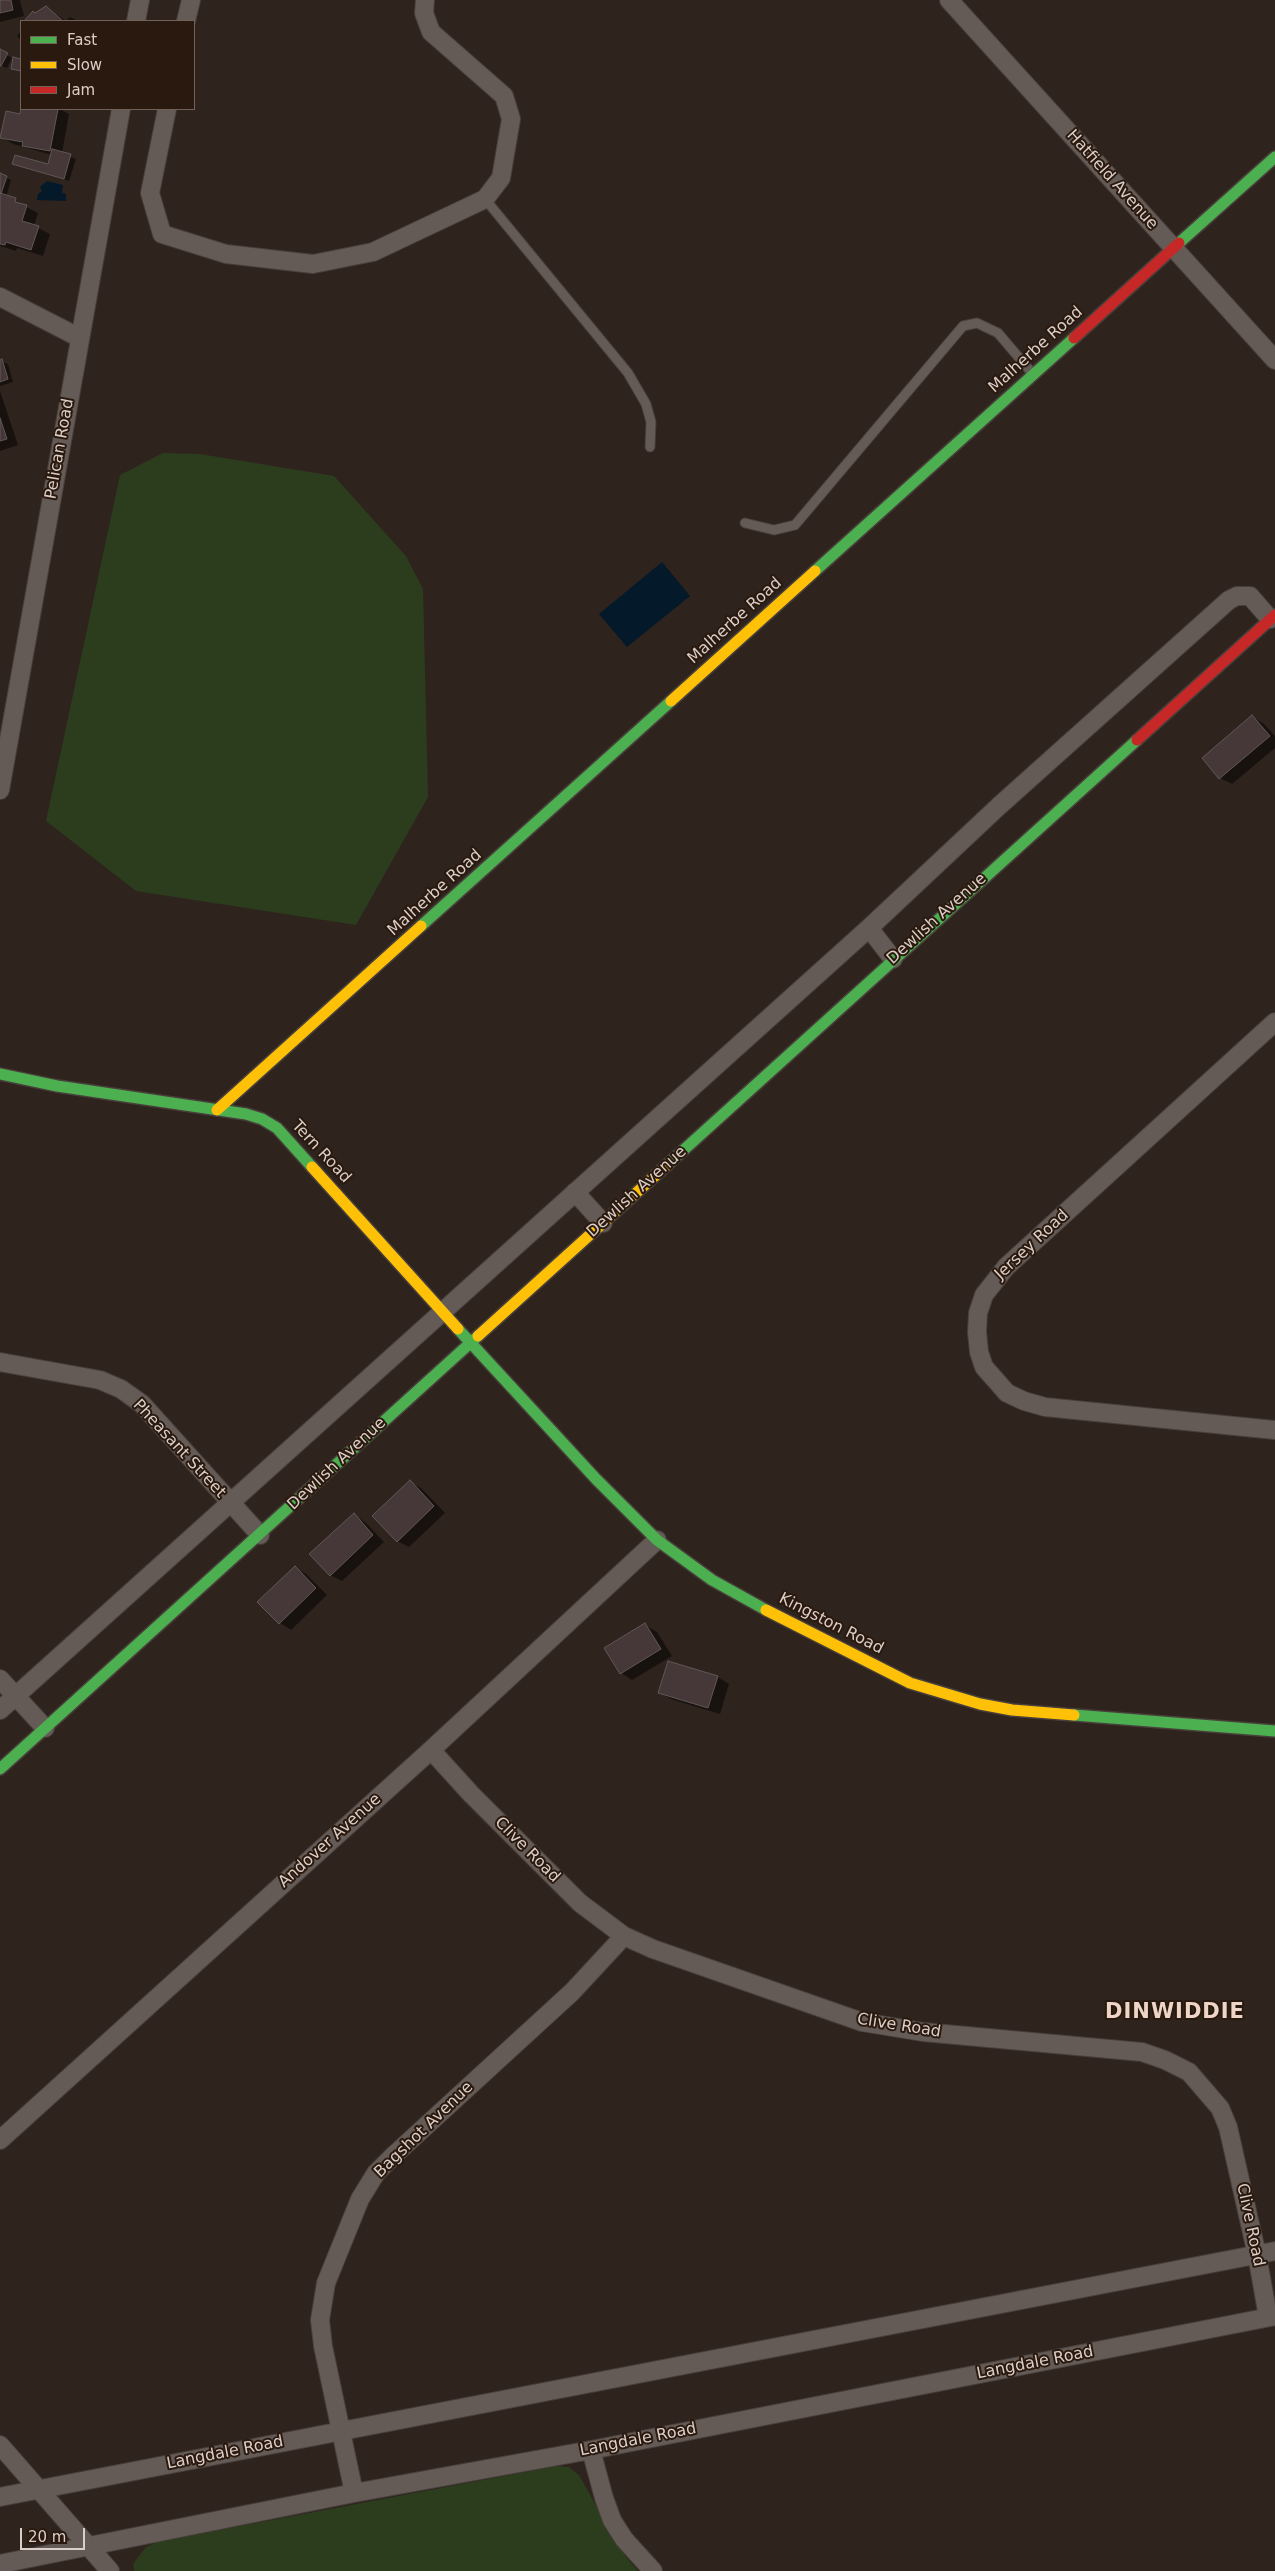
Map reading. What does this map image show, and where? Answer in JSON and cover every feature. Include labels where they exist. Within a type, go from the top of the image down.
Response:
[{"type":"street","points":[[136,20],[140,0]]},
{"type":"street","points":[[186,20],[191,0]]},
{"type":"street","points":[[167,110],[150,193],[162,234],[226,254],[313,264],[373,252],[485,199],[501,178],[511,119],[504,96],[431,32],[424,14],[425,0]]},
{"type":"street","name":"Hatfield Avenue","points":[[949,0],[1275,360]]},
{"type":"street","name":"Pelican Road","points":[[0,790],[121,110]]},
{"type":"street","name":"Malherbe Road","points":[[217,1110],[1275,156]]},
{"type":"street","points":[[0,296],[80,338]]},
{"type":"street","points":[[0,1710],[869,928],[999,806],[1229,600],[1245,594],[1273,617]]},
{"type":"street","name":"Dewlish Avenue","points":[[0,1769],[1273,617]]},
{"type":"street","points":[[869,928],[893,959]]},
{"type":"street","name":"Jersey Road","points":[[1275,1022],[1006,1267],[984,1295],[978,1313],[977,1332],[984,1367],[1007,1393],[1024,1401],[1045,1407],[1275,1430]]},
{"type":"street","name":"Tern Road","points":[[0,1074],[56,1086],[217,1110],[262,1119],[277,1128],[470,1342]]},
{"type":"street","points":[[576,1192],[603,1223]]},
{"type":"street","name":"Kingston Road","points":[[470,1342],[596,1479],[657,1540],[712,1580],[751,1602],[910,1682],[946,1695],[1012,1710],[1275,1731]]},
{"type":"street","name":"Pheasant Street","points":[[0,1362],[100,1380],[120,1389],[142,1404],[260,1535]]},
{"type":"street","name":"Andover Avenue","points":[[0,2140],[431,1750],[657,1540]]},
{"type":"street","points":[[0,1679],[46,1728]]},
{"type":"street","name":"Clive Road","points":[[431,1750],[471,1794],[580,1903],[624,1936],[653,1949],[833,2013],[888,2028],[1116,2048],[1142,2052],[1165,2060],[1188,2072],[1220,2108],[1228,2127],[1271,2316]]},
{"type":"street","name":"Bagshot Avenue","points":[[354,2493],[323,2346],[320,2320],[321,2303],[326,2283],[360,2199],[376,2173],[392,2156],[572,1992],[624,1936]]},
{"type":"street","name":"Langdale Road","points":[[0,2496],[1275,2251]]},
{"type":"street","name":"Langdale Road","points":[[0,2564],[354,2493],[591,2450],[1271,2316]]},
{"type":"street","points":[[0,2445],[110,2571]]},
{"type":"street","points":[[591,2450],[612,2520],[624,2539],[652,2571]]},
{"type":"lane","points":[[485,199],[628,373],[646,404],[651,422],[650,447]]},
{"type":"lane","points":[[745,523],[774,530],[795,525],[962,326],[978,323],[998,333],[1034,375]]},
{"type":"green space","points":[[163,453],[200,454],[334,476],[406,556],[423,589],[428,797],[356,925],[136,891],[46,821],[120,475]]},
{"type":"green space","points":[[557,2466],[569,2467],[579,2475],[610,2531],[626,2557],[638,2571],[134,2571],[133,2564],[145,2548],[156,2542]]},
{"type":"water","points":[[47,181],[63,185],[62,193],[66,194],[66,201],[37,200],[38,194],[42,191],[40,187]]},
{"type":"water","points":[[662,562],[690,596],[627,647],[599,614]]},
{"type":"building","points":[[0,0],[11,0],[13,10],[0,13]]},
{"type":"building","points":[[46,6],[62,20],[25,20],[33,11],[35,13]]},
{"type":"building","points":[[0,49],[8,53],[1,66],[0,66]]},
{"type":"building","points":[[13,57],[20,59],[20,71],[11,69]]},
{"type":"building","points":[[20,110],[58,110],[50,151],[22,146],[23,142],[0,138],[6,111],[20,114]]},
{"type":"building","points":[[52,149],[71,154],[64,179],[12,164],[15,155],[48,164]]},
{"type":"building","points":[[0,173],[7,176],[1,194],[0,193]]},
{"type":"building","points":[[0,193],[16,198],[15,202],[27,205],[22,221],[39,226],[31,250],[6,242],[5,245],[0,244]]},
{"type":"building","points":[[2,359],[8,379],[0,382],[0,360]]},
{"type":"building","points":[[0,418],[7,439],[0,441]]},
{"type":"building","points":[[1252,715],[1270,736],[1219,779],[1202,758]]},
{"type":"building","points":[[410,1480],[434,1506],[397,1542],[372,1516]]},
{"type":"building","points":[[354,1513],[373,1535],[330,1576],[309,1554]]},
{"type":"building","points":[[295,1566],[316,1588],[279,1624],[257,1602]]},
{"type":"building","points":[[645,1623],[661,1649],[620,1674],[604,1648]]},
{"type":"building","points":[[668,1661],[718,1676],[708,1708],[658,1693]]},
{"type":"traffic: fast","points":[[1179,243],[1275,157]]},
{"type":"traffic: fast","points":[[815,571],[1074,338]]},
{"type":"traffic: fast","points":[[421,926],[671,701]]},
{"type":"traffic: fast","points":[[667,1165],[1137,740]]},
{"type":"traffic: fast","points":[[0,1074],[57,1086],[246,1114],[262,1119],[277,1128],[312,1167]]},
{"type":"traffic: fast","points":[[458,1329],[596,1479],[657,1540],[712,1580],[766,1610]]},
{"type":"traffic: fast","points":[[0,1769],[478,1336]]},
{"type":"traffic: fast","points":[[1074,1715],[1275,1731]]},
{"type":"traffic: slow","points":[[671,701],[815,571]]},
{"type":"traffic: slow","points":[[217,1110],[421,926]]},
{"type":"traffic: slow","points":[[478,1336],[667,1165]]},
{"type":"traffic: slow","points":[[312,1167],[458,1329]]},
{"type":"traffic: slow","points":[[766,1610],[910,1683],[980,1704],[1012,1710],[1074,1715]]},
{"type":"traffic: jam","points":[[1074,338],[1179,243]]},
{"type":"traffic: jam","points":[[1137,740],[1275,615]]},
{"type":"district","name":"DINWIDDIE","points":[[1175,2013]]}]
